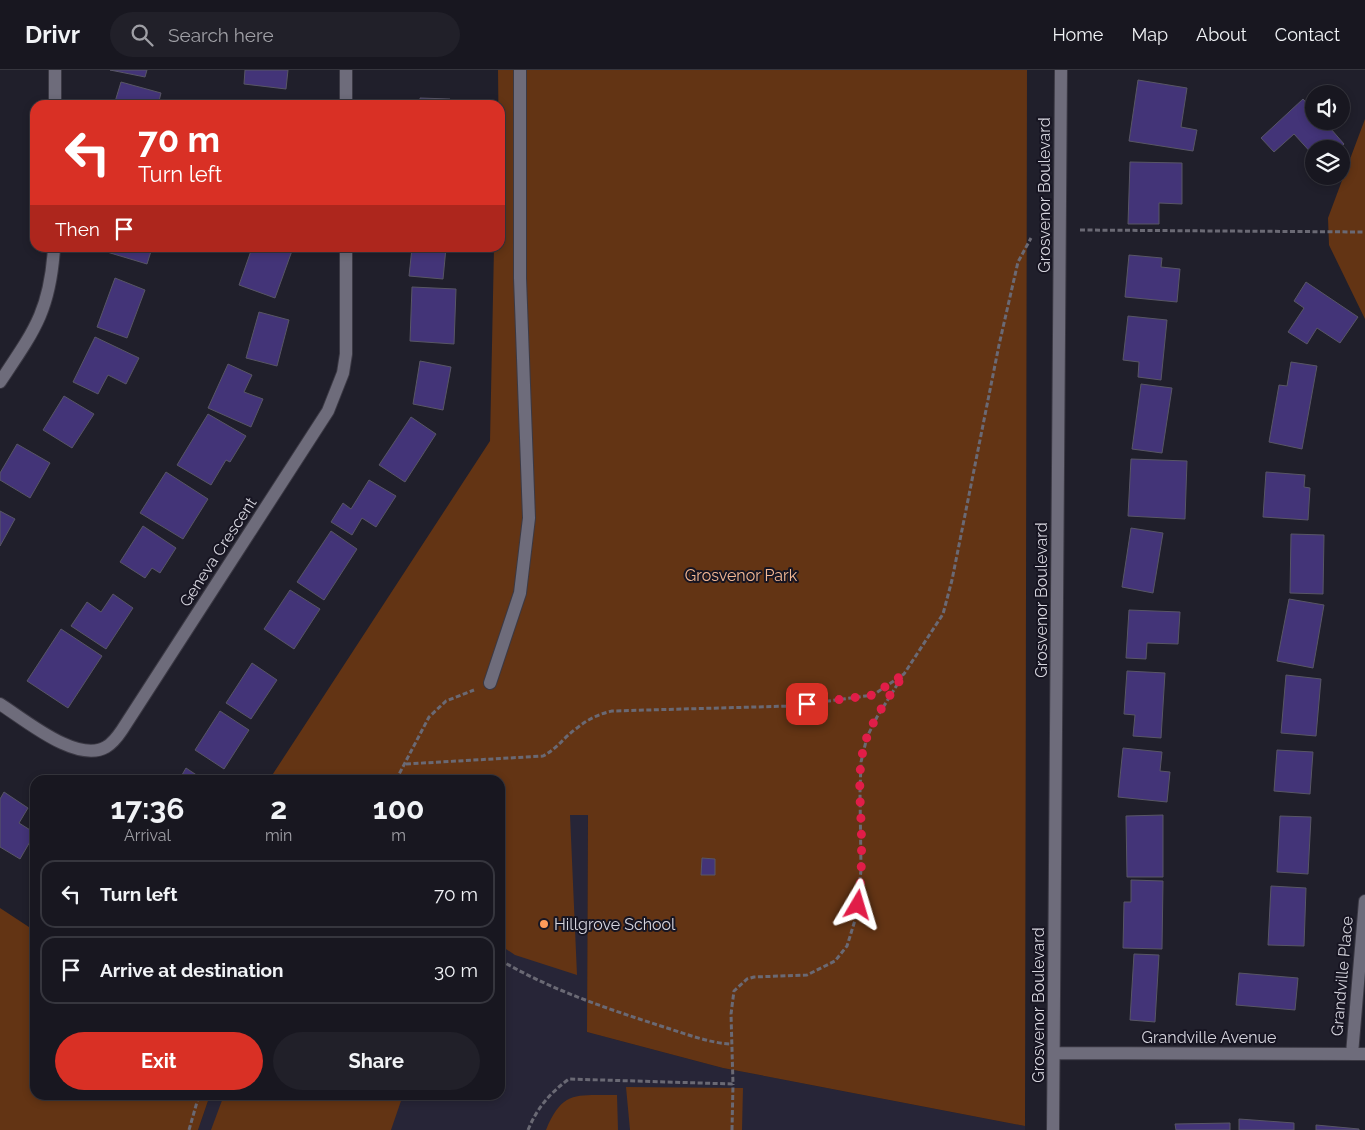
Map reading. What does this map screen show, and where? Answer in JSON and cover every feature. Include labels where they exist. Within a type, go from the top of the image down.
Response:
[{"type":"street","points":[[55,70],[55,100]]},
{"type":"street","points":[[346,70],[346,100]]},
{"type":"street","points":[[490,683],[520,593],[530,518],[520,278],[520,70]]},
{"type":"street","name":"Grosvenor Boulevard","points":[[1053,1130],[1062,70]]},
{"type":"street","points":[[0,382],[34,332],[42,314],[49,291],[54,252]]},
{"type":"street","name":"Geneva Crescent","points":[[0,704],[64,745],[77,750],[106,748],[122,730],[322,420],[337,392],[346,354],[346,252]]},
{"type":"street","name":"Grandville Place","points":[[1359,1054],[1365,901]]},
{"type":"street","name":"Grandville Avenue","points":[[1054,1053],[1359,1054]]},
{"type":"path","points":[[1080,230],[1365,232]]},
{"type":"path","points":[[732,1130],[732,999],[734,991],[740,984],[754,977],[807,975],[834,961],[847,946],[856,917],[862,870],[861,762],[867,738],[877,717],[943,614],[952,580],[1001,336],[1018,262],[1031,238]]},
{"type":"path","points":[[406,764],[543,756],[554,751],[576,729],[596,715],[612,711],[791,706],[873,695],[904,674]]},
{"type":"path","points":[[399,775],[429,717],[446,701],[490,683]]},
{"type":"path","points":[[505,962],[557,988],[596,1004],[703,1039],[732,1044]]},
{"type":"path","points":[[528,1130],[534,1116],[550,1094],[569,1079],[732,1082]]},
{"type":"path","points":[[189,1130],[198,1100]]},
{"type":"shaded area","name":"Hillgrove School","points":[[505,810],[588,815],[587,1032],[723,1068],[1025,1126],[1025,1130],[198,1130],[208,1100],[505,1100]]},
{"type":"green space","name":"Grosvenor Park","points":[[498,70],[1027,70],[1025,1126],[723,1068],[587,1032],[588,815],[570,815],[577,975],[515,955],[505,948],[505,775],[272,775],[490,441],[494,252],[505,252],[505,100],[498,100]]},
{"type":"green space","points":[[1365,119],[1365,319],[1329,245],[1328,218],[1340,185],[1350,185],[1350,159]]},
{"type":"green space","points":[[0,908],[30,928],[30,1100],[208,1100],[198,1130],[0,1130]]},
{"type":"green space","points":[[626,1087],[743,1088],[742,1130],[630,1130]]},
{"type":"green space","points":[[617,1095],[618,1130],[546,1130],[552,1117],[565,1101],[581,1096]]},
{"type":"green space","points":[[222,1100],[401,1100],[391,1130],[211,1130]]},
{"type":"building","points":[[110,70],[147,70],[145,77]]},
{"type":"building","points":[[245,70],[288,70],[286,89],[244,84]]},
{"type":"building","points":[[1138,80],[1187,88],[1181,127],[1197,130],[1193,151],[1129,141]]},
{"type":"building","points":[[121,82],[161,93],[159,100],[116,100]]},
{"type":"building","points":[[420,98],[450,99],[450,100],[420,100]]},
{"type":"building","points":[[1303,99],[1305,101],[1305,130],[1332,130],[1341,140],[1305,140],[1305,146],[1294,134],[1274,152],[1261,138]]},
{"type":"building","points":[[1130,162],[1182,163],[1182,204],[1159,203],[1159,224],[1128,224]]},
{"type":"building","points":[[107,252],[151,252],[147,264]]},
{"type":"building","points":[[251,252],[292,252],[275,298],[239,285]]},
{"type":"building","points":[[412,252],[446,252],[443,279],[409,276]]},
{"type":"building","points":[[1129,255],[1162,258],[1161,267],[1180,269],[1177,302],[1125,297]]},
{"type":"building","points":[[115,278],[145,290],[127,338],[97,327]]},
{"type":"building","points":[[1306,282],[1358,317],[1340,343],[1317,328],[1307,344],[1288,332],[1304,308],[1294,301]]},
{"type":"building","points":[[412,287],[456,289],[454,344],[410,341]]},
{"type":"building","points":[[259,312],[289,320],[277,366],[246,358]]},
{"type":"building","points":[[1128,316],[1167,320],[1161,380],[1138,377],[1139,362],[1123,360]]},
{"type":"building","points":[[95,337],[139,358],[126,384],[108,375],[98,394],[73,382]]},
{"type":"building","points":[[420,361],[451,367],[443,410],[413,404]]},
{"type":"building","points":[[1291,362],[1317,366],[1302,449],[1269,442],[1279,385],[1287,386]]},
{"type":"building","points":[[228,364],[252,375],[244,392],[263,399],[251,427],[208,408]]},
{"type":"building","points":[[1141,384],[1172,388],[1162,453],[1132,449]]},
{"type":"building","points":[[64,396],[94,414],[72,448],[43,430]]},
{"type":"building","points":[[208,414],[246,436],[230,462],[226,460],[211,485],[177,465]]},
{"type":"building","points":[[411,417],[436,434],[405,482],[379,465]]},
{"type":"building","points":[[17,444],[50,463],[30,498],[0,480],[0,473]]},
{"type":"building","points":[[1131,459],[1187,461],[1185,519],[1128,516]]},
{"type":"building","points":[[166,472],[208,499],[183,539],[140,513]]},
{"type":"building","points":[[1266,472],[1305,475],[1304,487],[1310,488],[1308,520],[1263,517]]},
{"type":"building","points":[[369,480],[396,496],[376,527],[362,518],[352,535],[331,522],[343,503],[351,509]]},
{"type":"building","points":[[0,511],[15,519],[0,546]]},
{"type":"building","points":[[143,526],[176,548],[160,573],[152,568],[145,578],[120,562]]},
{"type":"building","points":[[1131,528],[1163,533],[1153,593],[1122,587]]},
{"type":"building","points":[[331,531],[357,549],[324,600],[297,582]]},
{"type":"building","points":[[1291,534],[1324,535],[1323,594],[1290,593]]},
{"type":"building","points":[[290,590],[320,609],[294,649],[264,629]]},
{"type":"building","points":[[113,594],[133,608],[106,649],[71,626],[87,602],[101,612]]},
{"type":"building","points":[[1289,599],[1324,605],[1313,668],[1277,661]]},
{"type":"building","points":[[1129,610],[1180,612],[1178,644],[1147,643],[1146,659],[1126,658]]},
{"type":"building","points":[[61,629],[102,656],[68,708],[27,681]]},
{"type":"building","points":[[252,663],[277,680],[251,719],[226,703]]},
{"type":"building","points":[[1127,671],[1165,673],[1161,738],[1133,736],[1135,715],[1124,714]]},
{"type":"building","points":[[1286,675],[1321,679],[1316,736],[1281,733]]},
{"type":"building","points":[[220,711],[249,730],[224,769],[195,750]]},
{"type":"building","points":[[1123,748],[1162,752],[1160,771],[1170,772],[1167,802],[1118,797]]},
{"type":"building","points":[[1277,750],[1313,752],[1310,794],[1274,791]]},
{"type":"building","points":[[186,768],[196,775],[182,775]]},
{"type":"building","points":[[4,792],[28,808],[19,823],[30,830],[30,842],[20,859],[0,847],[0,799]]},
{"type":"building","points":[[1163,815],[1163,877],[1127,877],[1126,816]]},
{"type":"building","points":[[1280,816],[1311,817],[1308,874],[1277,872]]},
{"type":"building","points":[[702,858],[715,859],[715,875],[701,875]]},
{"type":"building","points":[[1131,880],[1163,881],[1162,949],[1123,948],[1124,902],[1131,902]]},
{"type":"building","points":[[1271,886],[1306,888],[1304,946],[1268,945]]},
{"type":"building","points":[[1134,954],[1159,955],[1155,1022],[1130,1020]]},
{"type":"building","points":[[1239,973],[1298,978],[1295,1010],[1236,1005]]},
{"type":"building","points":[[1239,1119],[1294,1123],[1294,1130],[1239,1130]]},
{"type":"building","points":[[1230,1123],[1230,1130],[1176,1130],[1175,1124]]},
{"type":"building","points":[[1316,1125],[1359,1129],[1359,1130],[1316,1130]]},
{"type":"place","name":"Hillgrove School","points":[[544,924]]},
{"type":"route","points":[[807,704],[873,695],[904,674],[877,717],[867,738],[861,762],[862,870],[858,905]]}]
